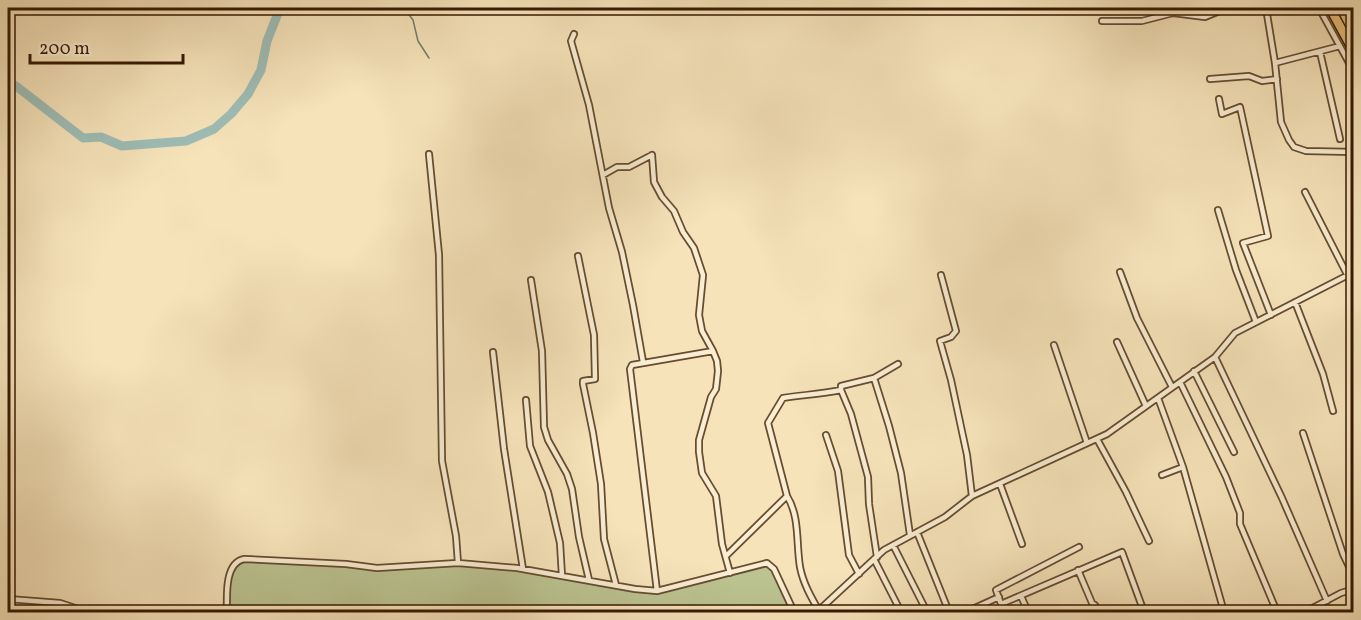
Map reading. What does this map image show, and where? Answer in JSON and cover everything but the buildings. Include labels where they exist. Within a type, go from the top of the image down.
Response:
[{"type":"highway","points":[[1330,8],[1353,52]]},
{"type":"highway","points":[[1341,8],[1353,33]]},
{"type":"street","points":[[1164,8],[1165,14]]},
{"type":"street","points":[[1102,21],[1153,20],[1165,14],[1182,13],[1205,17],[1227,8]]},
{"type":"street","points":[[1266,8],[1281,122],[1289,141],[1294,147],[1306,151],[1353,152]]},
{"type":"street","points":[[1319,8],[1353,72]]},
{"type":"street","points":[[1351,8],[1353,13]]},
{"type":"street","points":[[574,34],[571,41],[589,105],[609,208],[622,252],[643,362]]},
{"type":"street","points":[[1275,63],[1340,46]]},
{"type":"street","points":[[1320,52],[1340,139]]},
{"type":"street","points":[[1210,80],[1249,76],[1262,81],[1277,79]]},
{"type":"street","points":[[1219,99],[1222,114],[1240,107],[1268,236],[1243,243],[1271,315]]},
{"type":"street","points":[[429,154],[439,255],[442,461],[456,536],[458,563]]},
{"type":"street","points":[[603,176],[617,167],[629,167],[652,155],[654,182],[662,197],[674,211],[702,268],[704,283],[699,315],[702,330],[717,361],[716,389],[711,397],[699,440],[699,452],[702,473],[716,496],[722,544],[730,573]]},
{"type":"street","points":[[1305,192],[1353,288]]},
{"type":"street","points":[[1218,210],[1236,270],[1256,322]]},
{"type":"street","points":[[578,256],[594,346],[595,379],[583,384],[599,474],[604,539],[616,585]]},
{"type":"street","points":[[1120,272],[1137,318],[1172,387]]},
{"type":"street","points":[[841,390],[818,395],[783,398],[769,420],[769,428],[777,451],[787,496],[794,508],[801,569],[818,612],[875,558],[893,545],[953,512],[972,496],[1097,438],[1215,357],[1235,333],[1353,272]]},
{"type":"street","points":[[941,275],[956,331],[951,337],[939,341],[967,455],[972,496]]},
{"type":"street","points":[[531,280],[542,351],[544,427],[572,489],[579,537],[589,580]]},
{"type":"street","points":[[1295,302],[1323,374],[1333,411]]},
{"type":"street","points":[[1117,342],[1146,406]]},
{"type":"street","points":[[1054,345],[1087,443]]},
{"type":"street","points":[[657,591],[630,376],[632,365],[713,351]]},
{"type":"street","points":[[493,352],[504,449],[523,569]]},
{"type":"street","points":[[1215,357],[1282,498],[1327,601]]},
{"type":"street","points":[[898,364],[874,378],[841,386],[841,390],[868,477],[875,558],[901,612]]},
{"type":"street","points":[[1194,371],[1234,452]]},
{"type":"street","points":[[874,378],[901,473],[910,535]]},
{"type":"street","points":[[1180,382],[1226,477],[1240,513],[1240,524],[1277,612]]},
{"type":"street","points":[[1158,398],[1183,466],[1224,612]]},
{"type":"street","points":[[526,400],[530,446],[548,492],[560,543],[562,576]]},
{"type":"street","points":[[1303,433],[1343,554],[1353,577]]},
{"type":"street","points":[[826,435],[838,471],[849,555],[859,574]]},
{"type":"street","points":[[1097,438],[1149,541]]},
{"type":"street","points":[[1162,475],[1183,466]]},
{"type":"street","points":[[1000,484],[1022,544]]},
{"type":"street","points":[[726,556],[787,496]]},
{"type":"street","points":[[917,532],[950,612]]},
{"type":"street","points":[[893,545],[927,612]]},
{"type":"street","points":[[1079,547],[996,590],[1001,603],[1122,552],[1144,612]]},
{"type":"street","points":[[227,612],[228,581],[233,566],[238,560],[279,560],[377,568],[458,563],[523,569],[657,591],[767,563],[771,565],[794,612]]},
{"type":"street","points":[[1078,570],[1098,612]]},
{"type":"street","points":[[1305,612],[1353,589]]},
{"type":"street","points":[[1022,596],[1028,612]]},
{"type":"street","points":[[966,612],[999,597]]},
{"type":"street","points":[[8,599],[60,603],[87,612]]},
{"type":"green space","points":[[244,559],[377,568],[458,563],[517,568],[657,591],[767,563],[771,565],[794,612],[227,612],[228,582],[237,564]]},
{"type":"waterway","points":[[8,83],[16,86],[83,138],[101,137],[122,146],[186,141],[214,129],[248,94],[261,70],[267,41],[280,8]]},
{"type":"waterway","points":[[404,8],[413,20],[418,41],[429,58]]},
{"type":"waterway","points":[[1350,612],[1354,611]]}]
